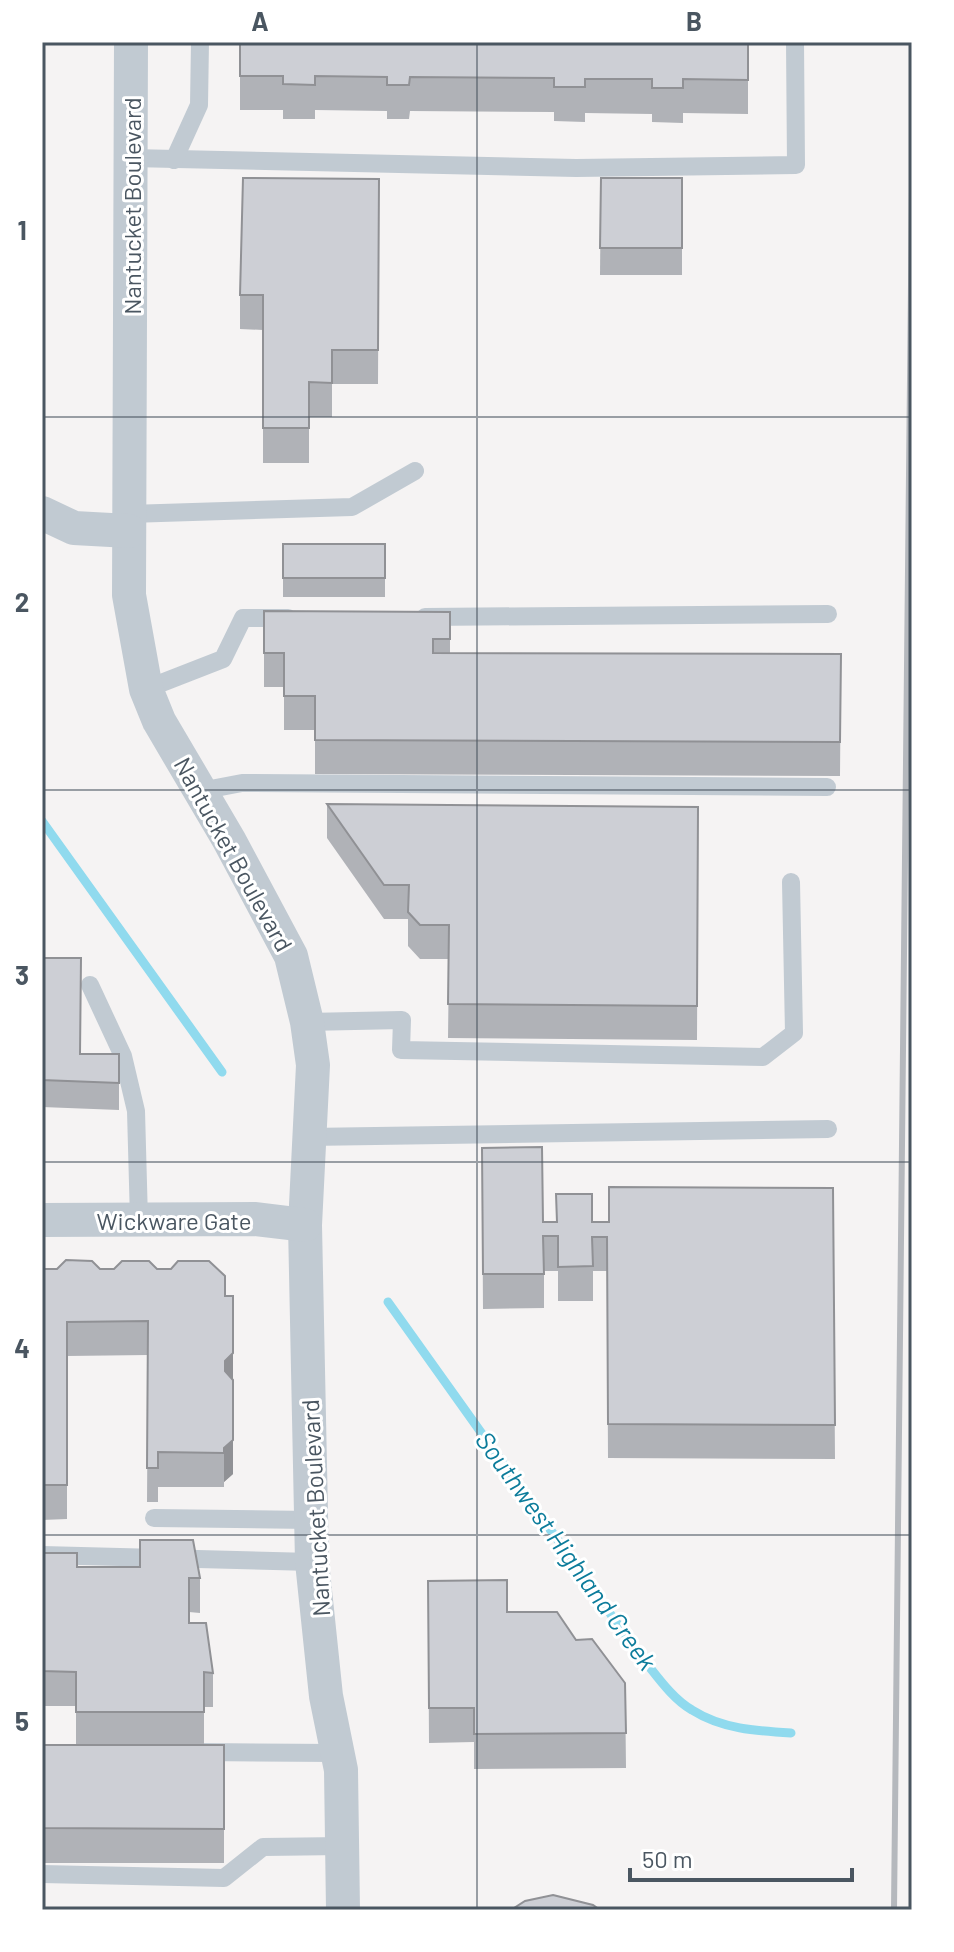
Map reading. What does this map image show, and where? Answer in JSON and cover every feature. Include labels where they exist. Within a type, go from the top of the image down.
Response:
[{"type":"street","name":"Nantucket Boulevard","points":[[131,42],[129,595],[146,689],[159,721],[229,840],[291,956],[307,1022],[313,1065],[305,1225],[312,1562],[326,1696],[341,1770],[343,1910]]},
{"type":"street","points":[[42,513],[74,528],[129,522]]},
{"type":"street","name":"Wickware Gate","points":[[42,1220],[256,1219],[305,1225]]},
{"type":"lane","points":[[174,160],[199,105],[200,42]]},
{"type":"lane","points":[[131,158],[576,168],[796,165],[795,42]]},
{"type":"lane","points":[[129,522],[352,507],[415,471]]},
{"type":"lane","points":[[414,617],[828,614]]},
{"type":"lane","points":[[146,689],[223,659],[243,618],[305,618]]},
{"type":"lane","points":[[200,791],[242,783],[827,787]]},
{"type":"lane","points":[[307,1022],[402,1020],[401,1050],[763,1057],[794,1033],[791,882]]},
{"type":"lane","points":[[90,985],[123,1056],[136,1111],[139,1220]]},
{"type":"lane","points":[[308,1137],[828,1129]]},
{"type":"lane","points":[[154,1518],[311,1520]]},
{"type":"lane","points":[[42,1555],[312,1562]]},
{"type":"lane","points":[[179,1752],[337,1753]]},
{"type":"lane","points":[[42,1874],[224,1878],[263,1847],[343,1846]]},
{"type":"building","points":[[240,42],[748,42],[748,80],[683,79],[683,88],[652,88],[652,79],[585,79],[585,87],[554,87],[554,78],[410,77],[409,85],[387,85],[387,77],[315,76],[315,85],[283,84],[283,76],[240,76]]},
{"type":"building","points":[[243,178],[379,179],[378,350],[332,350],[332,383],[309,382],[309,428],[263,428],[263,295],[240,295]]},
{"type":"building","points":[[601,178],[682,178],[682,248],[600,248]]},
{"type":"building","points":[[283,544],[385,544],[385,578],[283,578]]},
{"type":"building","points":[[264,611],[450,612],[450,639],[433,639],[433,653],[841,654],[840,742],[315,740],[315,696],[284,696],[284,653],[264,653]]},
{"type":"building","points":[[327,804],[698,807],[697,1006],[448,1004],[449,925],[420,925],[408,912],[409,885],[384,885]]},
{"type":"building","points":[[42,958],[81,958],[80,1054],[119,1054],[119,1083],[42,1080]]},
{"type":"building","points":[[542,1147],[543,1222],[557,1222],[556,1194],[592,1194],[592,1222],[609,1222],[609,1187],[833,1188],[835,1425],[608,1424],[607,1237],[592,1237],[593,1266],[558,1267],[558,1236],[543,1236],[544,1274],[483,1274],[482,1148]]},
{"type":"building","points":[[66,1260],[92,1261],[100,1269],[114,1269],[122,1261],[149,1261],[157,1269],[171,1269],[178,1261],[209,1261],[225,1276],[225,1296],[233,1296],[233,1353],[225,1361],[225,1371],[233,1380],[233,1440],[224,1448],[224,1453],[158,1452],[158,1468],[147,1468],[148,1321],[67,1322],[67,1485],[42,1485],[42,1267],[57,1269]]},
{"type":"building","points":[[140,1540],[193,1540],[200,1578],[189,1578],[189,1623],[206,1623],[213,1673],[204,1672],[204,1712],[76,1712],[76,1672],[42,1671],[42,1553],[77,1553],[77,1567],[140,1567]]},
{"type":"building","points":[[507,1580],[507,1612],[557,1612],[576,1640],[592,1639],[625,1683],[626,1733],[474,1734],[474,1708],[429,1708],[428,1581]]},
{"type":"building","points":[[42,1745],[224,1745],[224,1829],[42,1828]]},
{"type":"building","points":[[553,1895],[593,1905],[600,1910],[511,1910],[525,1901]]},
{"type":"waterway","name":"Southwest Highland Creek","points":[[42,821],[222,1072]]},
{"type":"waterway","name":"Southwest Highland Creek","points":[[388,1302],[639,1654],[670,1692],[684,1705],[715,1721],[752,1730],[791,1733]]},
{"type":"railway","points":[[894,1910],[912,189]]},
{"type":"railway","points":[[912,1865],[912,1910]]}]
